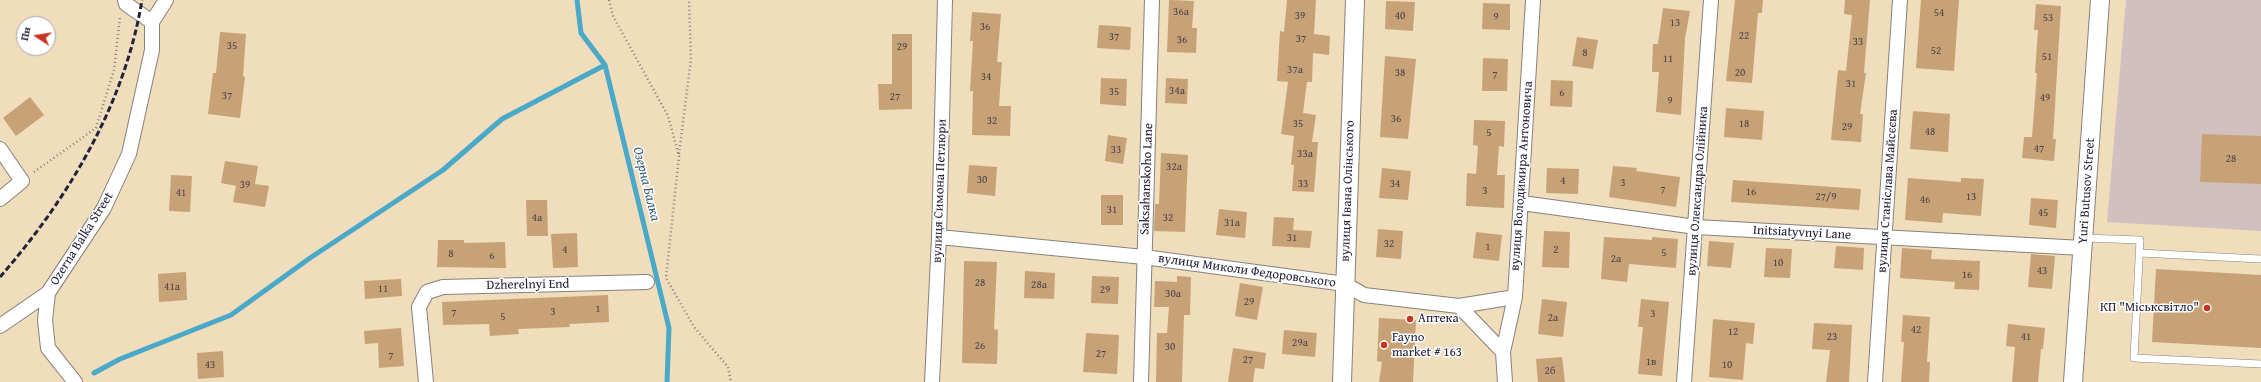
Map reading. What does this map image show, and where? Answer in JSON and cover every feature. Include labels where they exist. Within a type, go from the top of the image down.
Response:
[{"type":"street","points":[[126,2],[152,22],[166,0]]},
{"type":"street","name":"вулиця Симона Петлюри","points":[[932,382],[939,237],[945,0]]},
{"type":"street","name":"Saksahanskoho Lane","points":[[1141,382],[1152,0]]},
{"type":"street","name":"вулиця Івана Олінського","points":[[1342,382],[1355,0]]},
{"type":"street","name":"вулиця Володимира Антоновича","points":[[1503,352],[1514,297],[1522,203],[1533,0]]},
{"type":"street","name":"вулиця Олександра Олійника","points":[[1684,382],[1711,0]]},
{"type":"street","name":"вулиця Станіслава Майсєєва","points":[[1876,382],[1900,0]]},
{"type":"street","name":"Yuri Butusov Street","points":[[2073,382],[2100,0]]},
{"type":"street","name":"Ozerna Balka Street","points":[[75,382],[48,348],[45,320],[48,293],[104,208],[129,154],[152,50],[152,22]]},
{"type":"street","points":[[0,149],[22,181],[0,199]]},
{"type":"street","name":"Initsiatyvnyi Lane","points":[[1522,203],[1696,227],[1886,238],[2083,243]]},
{"type":"street","name":"вулиця Миколи Федоровського","points":[[939,237],[1144,257],[1345,284],[1364,296],[1459,306],[1514,297]]},
{"type":"street","name":"Dzherelnyi End","points":[[426,382],[419,307],[427,292],[443,287],[647,282]]},
{"type":"street","points":[[0,326],[48,293]]},
{"type":"street","points":[[1459,306],[1503,352],[1505,382]]},
{"type":"lane","points":[[2083,243],[2140,240],[2134,358],[2261,364]]},
{"type":"lane","points":[[2139,253],[2261,259]]},
{"type":"path","points":[[609,0],[613,16],[668,116],[679,156]]},
{"type":"path","points":[[689,0],[692,59],[679,156],[666,278],[694,327],[728,367],[731,382]]},
{"type":"path","points":[[22,181],[96,128],[114,70],[120,10],[126,2]]},
{"type":"shaded area","points":[[2126,0],[2261,0],[2261,231],[2107,222]]},
{"type":"building","points":[[1169,0],[1194,1],[1192,28],[1197,28],[1196,53],[1167,52]]},
{"type":"building","points":[[1287,0],[1316,0],[1314,34],[1330,36],[1329,55],[1313,53],[1312,82],[1307,82],[1303,113],[1316,115],[1312,142],[1318,142],[1314,192],[1292,191],[1294,165],[1291,165],[1294,136],[1281,134],[1288,82],[1277,81],[1280,31],[1284,32]]},
{"type":"building","points":[[1735,0],[1763,0],[1762,13],[1758,13],[1752,83],[1726,81]]},
{"type":"building","points":[[1845,0],[1870,0],[1864,73],[1866,73],[1860,114],[1863,114],[1861,142],[1831,140],[1838,70],[1846,71],[1852,15],[1844,14]]},
{"type":"building","points":[[1921,0],[1959,0],[1954,71],[1916,68]]},
{"type":"building","points":[[1386,1],[1415,2],[1413,31],[1385,29]]},
{"type":"building","points":[[1483,3],[1510,4],[1510,30],[1482,29]]},
{"type":"building","points":[[2036,4],[2061,6],[2053,139],[2056,139],[2054,161],[2022,158],[2024,137],[2032,137],[2037,73],[2035,73],[2038,30],[2034,30]]},
{"type":"building","points":[[1663,8],[1690,11],[1685,38],[1681,115],[1656,112],[1659,72],[1652,72],[1653,44],[1658,44]]},
{"type":"building","points":[[972,12],[1001,14],[997,62],[1002,62],[999,106],[1011,106],[1010,136],[972,135],[973,91],[970,91],[973,41],[970,41]]},
{"type":"building","points":[[1099,25],[1131,27],[1130,50],[1097,48]]},
{"type":"building","points":[[220,32],[246,34],[243,76],[245,77],[240,118],[208,114],[213,73],[216,73]]},
{"type":"building","points":[[892,34],[912,34],[912,109],[879,110],[878,84],[892,84]]},
{"type":"building","points":[[1577,37],[1598,40],[1593,69],[1572,66]]},
{"type":"building","points":[[1385,56],[1416,59],[1408,139],[1380,137]]},
{"type":"building","points":[[1483,58],[1508,59],[1507,91],[1482,91]]},
{"type":"building","points":[[1101,78],[1127,79],[1126,106],[1100,104]]},
{"type":"building","points":[[1166,78],[1188,79],[1187,104],[1165,103]]},
{"type":"building","points":[[1551,80],[1573,81],[1572,107],[1550,106]]},
{"type":"building","points":[[30,97],[44,115],[16,136],[3,118]]},
{"type":"building","points":[[1726,108],[1764,111],[1762,140],[1724,137]]},
{"type":"building","points":[[1913,111],[1950,114],[1948,152],[1910,149]]},
{"type":"building","points":[[1474,120],[1505,121],[1504,147],[1499,146],[1497,175],[1505,175],[1504,208],[1466,206],[1467,173],[1476,174],[1478,146],[1473,145]]},
{"type":"building","points":[[2202,134],[2261,136],[2261,184],[2200,182]]},
{"type":"building","points":[[1108,135],[1127,138],[1123,164],[1105,161]]},
{"type":"building","points":[[1161,153],[1188,155],[1185,232],[1154,231],[1155,204],[1159,204]]},
{"type":"building","points":[[225,161],[258,166],[255,184],[269,186],[265,207],[233,202],[236,186],[221,183]]},
{"type":"building","points":[[969,165],[997,167],[995,196],[967,193]]},
{"type":"building","points":[[1613,166],[1637,168],[1636,171],[1680,177],[1676,207],[1609,197]]},
{"type":"building","points":[[1382,168],[1411,171],[1408,200],[1379,198]]},
{"type":"building","points":[[1547,168],[1579,169],[1578,194],[1546,193]]},
{"type":"building","points":[[171,175],[192,176],[190,212],[169,211]]},
{"type":"building","points":[[1908,178],[1961,182],[1961,178],[1984,179],[1981,216],[1943,213],[1942,223],[1905,220]]},
{"type":"building","points":[[1733,180],[1861,189],[1859,210],[1731,202]]},
{"type":"building","points":[[1101,195],[1123,195],[1123,225],[1101,225]]},
{"type":"building","points":[[2031,198],[2058,200],[2056,228],[2029,225]]},
{"type":"building","points":[[526,200],[547,200],[548,236],[527,236]]},
{"type":"building","points":[[1219,209],[1247,212],[1245,238],[1216,235]]},
{"type":"building","points":[[1274,217],[1294,218],[1293,230],[1312,231],[1310,248],[1272,246]]},
{"type":"building","points":[[1378,229],[1403,231],[1401,259],[1376,257]]},
{"type":"building","points":[[1544,231],[1570,232],[1569,268],[1542,267]]},
{"type":"building","points":[[1476,232],[1502,235],[1499,261],[1473,258]]},
{"type":"building","points":[[577,233],[578,267],[553,268],[551,234]]},
{"type":"building","points":[[1604,237],[1652,240],[1652,237],[1678,239],[1676,268],[1629,264],[1627,282],[1601,279]]},
{"type":"building","points":[[438,240],[464,240],[464,243],[505,242],[506,268],[437,267]]},
{"type":"building","points":[[1709,241],[1734,243],[1731,268],[1707,266]]},
{"type":"building","points":[[1836,246],[1864,248],[1863,270],[1834,268]]},
{"type":"building","points":[[1766,248],[1792,249],[1790,278],[1764,277]]},
{"type":"building","points":[[1902,248],[1932,250],[1931,259],[1980,261],[1979,290],[1954,289],[1955,282],[1900,278]]},
{"type":"building","points":[[2031,254],[2055,256],[2052,289],[2028,287]]},
{"type":"building","points":[[964,261],[997,262],[994,329],[998,330],[997,364],[962,363]]},
{"type":"building","name":"КП \"Міськсвітло\"","points":[[2156,269],[2261,275],[2261,348],[2152,342]]},
{"type":"building","points":[[1025,271],[1055,273],[1054,299],[1024,298]]},
{"type":"building","points":[[186,272],[187,300],[159,302],[158,274]]},
{"type":"building","points":[[1092,276],[1119,277],[1118,304],[1091,303]]},
{"type":"building","points":[[1177,276],[1191,277],[1190,315],[1184,315],[1182,382],[1156,382],[1157,333],[1167,333],[1169,307],[1154,307],[1155,281],[1177,282]]},
{"type":"building","points":[[401,279],[402,296],[365,299],[364,281]]},
{"type":"building","points":[[1240,283],[1263,287],[1257,320],[1235,316]]},
{"type":"building","points":[[608,295],[609,322],[569,324],[570,327],[518,329],[519,334],[490,336],[489,324],[443,325],[442,302]]},
{"type":"building","points":[[1542,299],[1567,302],[1563,337],[1538,334]]},
{"type":"building","points":[[1641,299],[1669,302],[1662,376],[1638,374],[1643,327],[1638,327]]},
{"type":"building","points":[[1903,315],[1930,317],[1927,362],[1930,362],[1929,382],[1901,382],[1904,342],[1901,342]]},
{"type":"building","points":[[1379,318],[1416,320],[1413,382],[1379,382],[1382,362],[1377,361]]},
{"type":"building","points":[[1713,319],[1755,323],[1753,344],[1746,343],[1743,380],[1709,377]]},
{"type":"building","points":[[1814,323],[1852,325],[1849,382],[1826,382],[1830,350],[1812,349]]},
{"type":"building","points":[[2008,324],[2045,328],[2043,349],[2041,349],[2038,382],[2012,382],[2015,347],[2006,346]]},
{"type":"building","points":[[401,328],[404,366],[379,368],[378,343],[365,344],[364,331]]},
{"type":"building","points":[[1284,330],[1317,333],[1315,357],[1282,354]]},
{"type":"building","points":[[1086,333],[1119,335],[1117,374],[1083,372]]},
{"type":"building","points":[[1233,348],[1266,353],[1264,369],[1255,368],[1253,382],[1228,382]]},
{"type":"building","points":[[223,351],[224,377],[198,379],[197,353]]},
{"type":"building","points":[[1562,357],[1565,382],[1538,382],[1536,359]]},
{"type":"waterway","name":"Озерна Балка","points":[[577,0],[581,33],[605,65],[669,328],[667,382]]},
{"type":"waterway","points":[[94,373],[120,359],[231,315],[310,258],[443,170],[502,119],[605,65]]},
{"type":"railway","points":[[0,277],[25,247],[70,182],[108,113],[134,39],[142,0]]},
{"type":"place","name":"КП \"Міськсвітло\"","points":[[2207,308]]},
{"type":"place","name":"Аптека","points":[[1410,319]]},
{"type":"place","name":"Fayno market # 163","points":[[1384,345]]}]
